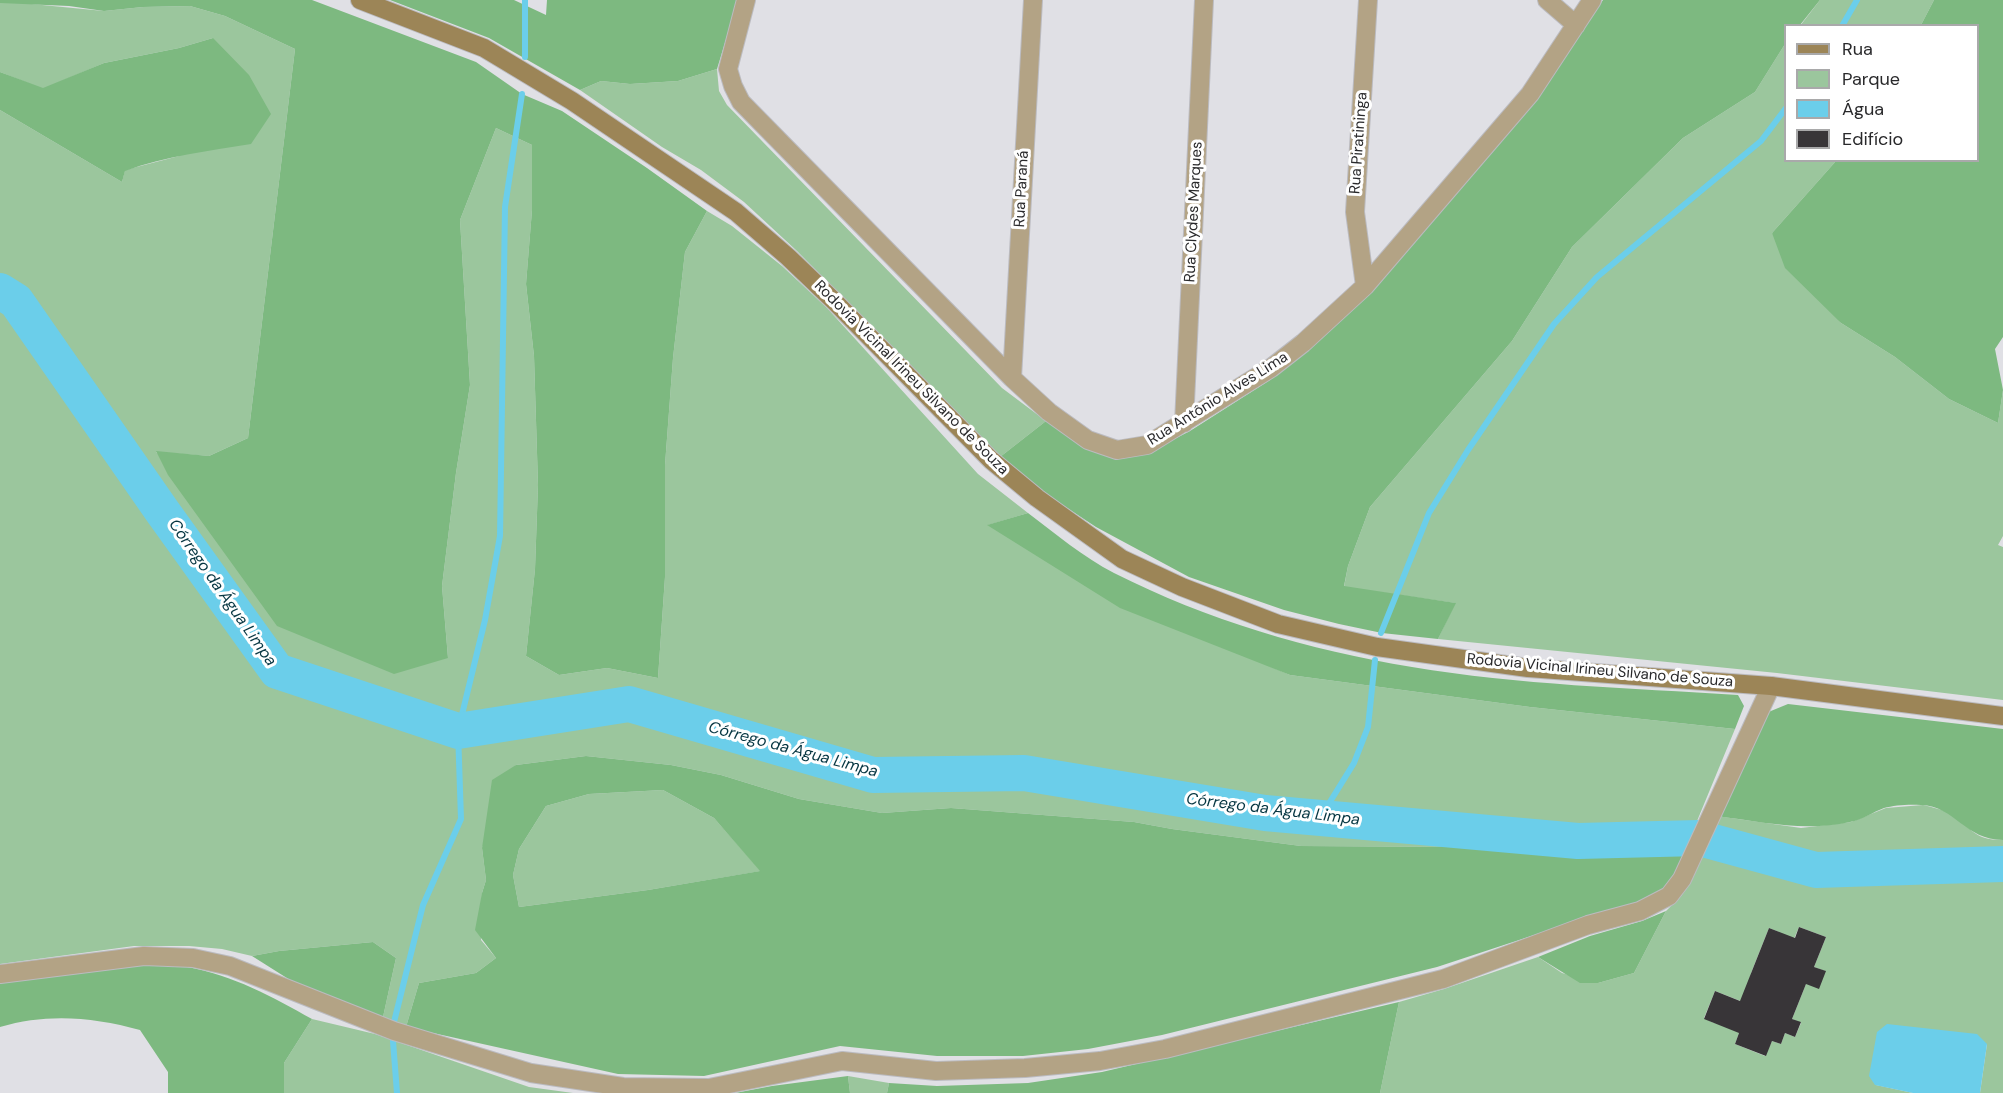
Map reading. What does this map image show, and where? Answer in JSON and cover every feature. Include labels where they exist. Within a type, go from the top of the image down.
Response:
[{"type":"main road","name":"Rodovia Vicinal Irineu Silvano de Souza","points":[[360,0],[483,48],[572,101],[735,212],[788,257],[835,302],[991,460],[1037,498],[1122,559],[1182,587],[1278,624],[1377,647],[1528,668],[1771,686],[2003,716]]},
{"type":"street","name":"Rua Antônio Alves Lima","points":[[746,0],[728,69],[741,102],[1012,378],[1049,412],[1088,440],[1117,450],[1147,445],[1271,368],[1303,344],[1365,286],[1530,94],[1592,0]]},
{"type":"street","name":"Rua Paraná","points":[[1012,378],[1033,0]]},
{"type":"street","name":"Rua Clydes Marques","points":[[1184,423],[1204,0]]},
{"type":"street","name":"Rua Piratininga","points":[[1365,286],[1355,212],[1368,0]]},
{"type":"street","points":[[1547,0],[1576,26]]},
{"type":"street","points":[[0,975],[144,956],[193,958],[230,966],[394,1031],[531,1074],[623,1087],[709,1088],[842,1061],[936,1071],[1025,1068],[1100,1061],[1165,1049],[1443,979],[1588,925],[1640,911],[1669,896],[1682,879],[1771,686]]},
{"type":"green space","points":[[0,0],[312,0],[476,62],[522,94],[562,111],[707,211],[685,252],[673,358],[665,465],[665,577],[658,678],[607,668],[559,675],[526,656],[535,569],[538,485],[534,356],[526,284],[532,210],[532,145],[496,128],[460,220],[470,385],[442,586],[448,658],[394,674],[277,626],[168,475],[156,451],[209,456],[248,438],[295,49],[225,16],[190,6],[104,11],[69,6],[0,3]]},
{"type":"green space","points":[[390,0],[514,0],[546,15],[547,0],[738,0],[717,69],[678,81],[630,84],[601,81],[580,90],[489,38]]},
{"type":"green space","points":[[1603,0],[1820,0],[1801,24],[1784,24],[1784,46],[1755,92],[1683,138],[1572,247],[1512,341],[1370,507],[1348,566],[1344,586],[1456,603],[1438,639],[1382,633],[1339,624],[1284,610],[1189,577],[1096,527],[1046,494],[1000,457],[1046,421],[1082,446],[1149,452],[1190,431],[1270,380],[1305,351],[1534,102]]},
{"type":"green space","points":[[1820,0],[1934,0],[1922,24],[1802,24]]},
{"type":"green space","points":[[1934,0],[2003,0],[2003,337],[1995,349],[2003,390],[1998,423],[1949,399],[1895,357],[1841,323],[1785,268],[1772,233],[1835,162],[1979,162],[1979,24],[1922,24]]},
{"type":"green space","points":[[11,2],[104,11],[190,6],[225,16],[295,49],[248,438],[209,456],[156,452],[448,658],[442,586],[470,385],[460,220],[496,128],[532,145],[532,210],[526,284],[534,356],[538,485],[535,569],[526,656],[559,675],[607,668],[658,678],[665,577],[665,465],[673,358],[685,252],[707,211],[732,226],[782,266],[827,308],[978,474],[1028,513],[988,525],[1232,650],[1290,675],[1530,707],[1735,729],[1683,855],[1535,852],[1455,847],[1301,846],[1134,822],[951,808],[882,813],[799,799],[721,775],[671,765],[586,756],[516,765],[482,848],[486,880],[482,893],[481,940],[496,958],[476,973],[419,983],[406,1027],[383,1017],[396,958],[373,942],[279,951],[252,956],[222,949],[189,946],[134,946],[0,964],[0,110],[122,182],[125,170],[179,156],[213,38],[179,48],[104,63],[43,89],[0,72],[0,3]]},
{"type":"green space","points":[[213,38],[249,75],[271,114],[251,144],[156,161],[125,171],[122,182],[0,110],[0,72],[43,88],[104,63],[179,48]]},
{"type":"green space","points":[[1784,46],[1784,162],[1835,162],[1772,233],[1841,323],[1895,357],[1949,399],[1998,423],[2003,390],[2003,536],[1998,545],[2003,547],[2003,700],[1777,673],[1438,639],[1455,603],[1344,587],[1348,566],[1370,507],[1512,341],[1572,247],[1683,138],[1755,92]]},
{"type":"green space","points":[[717,69],[719,91],[727,105],[1002,388],[1046,421],[1000,457],[797,251],[744,202],[701,170],[662,147],[580,90],[601,81],[630,84],[678,81]]},
{"type":"green space","points":[[1028,513],[1103,567],[1149,590],[1222,619],[1297,642],[1373,660],[1493,678],[1738,695],[1744,706],[1735,729],[1530,707],[1290,675],[1120,608],[987,525]]},
{"type":"green space","points":[[1788,704],[2003,729],[2003,840],[1979,835],[1943,811],[1921,805],[1888,807],[1854,821],[1817,826],[1783,825],[1717,816],[1766,713]]},
{"type":"green space","points":[[586,756],[671,765],[721,775],[799,799],[882,813],[951,808],[1134,822],[1301,846],[1455,847],[1535,852],[1683,855],[1677,875],[1666,888],[1639,902],[1437,967],[1162,1035],[1088,1049],[1023,1056],[937,1056],[840,1046],[704,1076],[618,1074],[406,1027],[419,983],[476,973],[496,958],[475,930],[486,880],[482,848],[492,780],[516,765]],"holes":[[[663,790],[714,818],[760,871],[648,890],[519,907],[513,875],[519,849],[546,806],[589,794]]]},
{"type":"green space","points":[[663,790],[714,818],[761,871],[648,890],[519,907],[513,875],[519,849],[546,806],[589,794]]},
{"type":"green space","points":[[1923,805],[1936,808],[1947,812],[1984,838],[2003,840],[2003,1093],[1980,1093],[1987,1044],[1876,1085],[1913,1093],[1380,1093],[1399,1002],[1538,957],[1562,973],[1598,983],[1634,973],[1666,911],[1681,896],[1690,880],[1717,816],[1801,828],[1851,822],[1886,808]],"holes":[[[1799,927],[1826,937],[1814,967],[1825,971],[1806,984],[1792,1019],[1801,1023],[1795,1037],[1785,1033],[1781,1044],[1772,1041],[1765,1056],[1735,1044],[1742,1025],[1714,1023],[1704,1018],[1715,991],[1748,1004],[1751,973],[1769,928],[1779,932],[1776,940],[1791,946]]]},
{"type":"green space","points":[[1666,911],[1634,973],[1598,983],[1580,983],[1538,957],[1590,936],[1642,921]]},
{"type":"green space","points":[[373,942],[396,958],[383,1017],[290,980],[252,956],[279,951]]},
{"type":"green space","points":[[146,962],[183,966],[220,975],[267,995],[312,1019],[284,1063],[284,1093],[168,1093],[168,1072],[140,1030],[105,1022],[70,1018],[35,1020],[0,1027],[0,982]]},
{"type":"green space","points":[[1399,1002],[1380,1093],[887,1093],[889,1083],[937,1086],[1028,1083],[1102,1072]]},
{"type":"green space","points":[[312,1019],[375,1034],[529,1087],[573,1093],[284,1093],[284,1063]]},
{"type":"green space","points":[[848,1076],[889,1083],[887,1093],[850,1093]]},
{"type":"green space","points":[[848,1076],[850,1093],[735,1093],[772,1086]]},
{"type":"water","points":[[1887,1024],[1977,1034],[1987,1044],[1980,1093],[1913,1093],[1875,1085],[1869,1076],[1877,1032]]},
{"type":"building","points":[[1799,927],[1826,937],[1814,967],[1826,971],[1819,989],[1806,984],[1792,1019],[1801,1022],[1795,1037],[1785,1033],[1781,1044],[1772,1041],[1766,1056],[1735,1044],[1739,1033],[1704,1019],[1715,991],[1740,1001],[1769,928],[1795,938]]},
{"type":"waterway","points":[[525,0],[525,57]]},
{"type":"waterway","points":[[1843,24],[1857,0]]},
{"type":"waterway","points":[[394,1022],[423,905],[461,819],[458,731],[485,620],[500,536],[505,207],[522,94]]},
{"type":"waterway","points":[[1381,633],[1429,513],[1468,450],[1554,324],[1597,277],[1761,141],[1784,111]]},
{"type":"waterway","name":"Córrego da Água Limpa","points":[[0,291],[16,301],[277,671],[458,731],[629,704],[873,775],[1024,773],[1265,813],[1578,841],[1699,838],[1816,870],[2003,864]]},
{"type":"waterway","points":[[1320,818],[1354,763],[1368,727],[1375,660]]},
{"type":"waterway","points":[[393,1041],[397,1093]]}]
